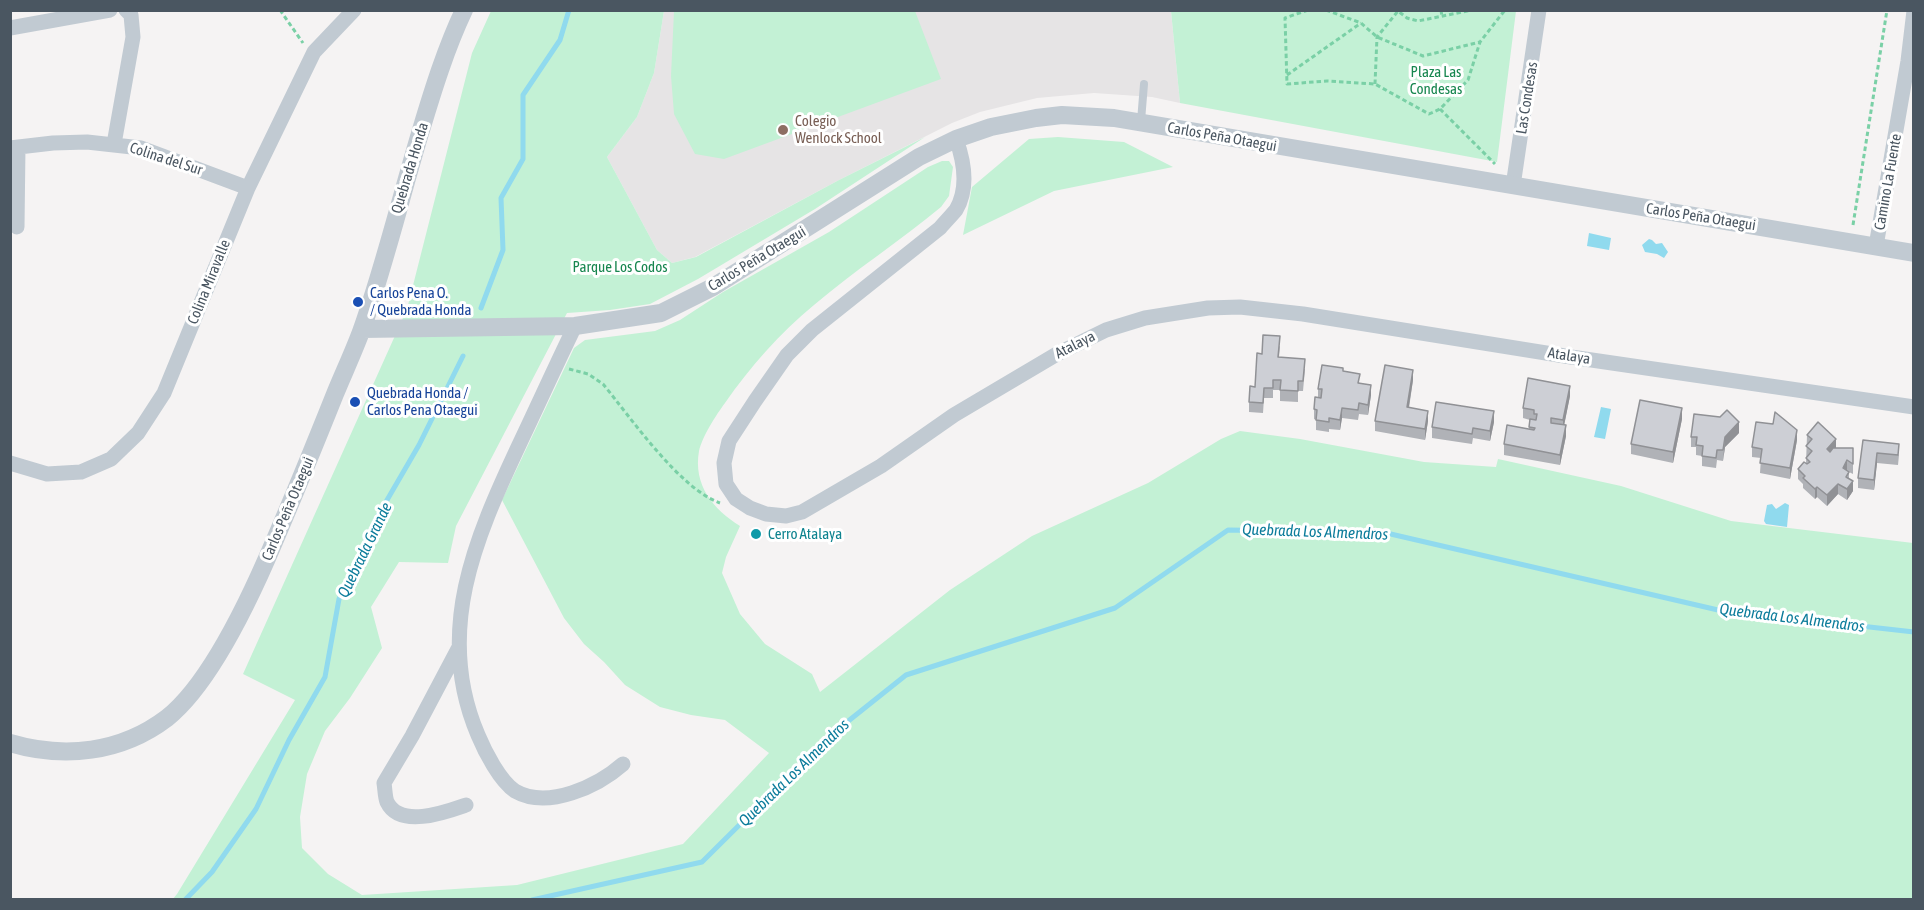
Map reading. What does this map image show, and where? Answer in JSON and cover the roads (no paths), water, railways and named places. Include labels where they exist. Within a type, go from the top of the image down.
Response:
[{"type":"street","points":[[10,28],[110,10]]},
{"type":"street","points":[[114,144],[133,37],[131,15],[126,10]]},
{"type":"street","name":"Colina Miravalle","points":[[10,462],[48,474],[81,472],[111,459],[138,433],[164,393],[248,188],[312,56],[354,10]]},
{"type":"street","name":"Quebrada Honda","points":[[362,329],[433,90],[464,10]]},
{"type":"street","name":"Las Condesas","points":[[1514,186],[1539,10]]},
{"type":"street","name":"Camino La Fuente","points":[[1876,246],[1911,60],[1914,11]]},
{"type":"street","name":"Carlos Peña Otaegui","points":[[10,743],[33,750],[63,753],[115,744],[142,734],[167,717],[186,700],[224,643],[260,574],[362,329],[574,326],[661,313],[712,287],[919,157],[956,139],[1011,122],[1054,116],[1088,116],[1140,123],[1914,254]]},
{"type":"street","name":"Atalaya","points":[[956,139],[962,155],[964,178],[956,210],[940,228],[812,330],[787,355],[729,441],[724,464],[726,484],[736,499],[750,508],[765,514],[786,516],[802,512],[881,466],[954,415],[1057,354],[1106,330],[1145,318],[1208,308],[1240,307],[1303,314],[1582,359],[1914,407]]},
{"type":"street","name":"Colina del Sur","points":[[14,148],[53,143],[114,144],[141,148],[248,188]]},
{"type":"street","points":[[14,148],[17,227]]},
{"type":"street","points":[[574,326],[487,513],[469,566],[458,649],[462,685],[470,716],[481,742],[506,785],[522,795],[540,798],[562,796],[598,782],[623,764]]},
{"type":"street","points":[[458,649],[384,783],[387,802],[397,814],[413,817],[437,815],[466,805]]},
{"type":"lane","points":[[1140,123],[1144,84]]},
{"type":"water","points":[[1589,233],[1611,238],[1609,250],[1587,246]]},
{"type":"water","points":[[1649,239],[1656,244],[1662,243],[1668,252],[1664,258],[1645,252],[1642,245]]},
{"type":"water","points":[[1601,407],[1611,409],[1605,439],[1594,437]]},
{"type":"water","points":[[1785,503],[1789,505],[1787,527],[1766,524],[1764,521],[1767,505],[1772,504],[1776,509]]},
{"type":"waterway","name":"Quebrada Grande","points":[[481,308],[503,250],[501,198],[523,159],[523,95],[560,40],[569,10]]},
{"type":"waterway","name":"Quebrada Grande","points":[[185,900],[212,872],[256,809],[289,740],[325,677],[339,599],[376,519],[419,445],[463,356]]},
{"type":"waterway","name":"Quebrada Los Almendros","points":[[532,900],[702,862],[827,738],[906,675],[1115,608],[1228,530],[1382,532],[1718,610],[1914,632]]},
{"type":"place","name":"Colegio Wenlock School","points":[[783,130]]},
{"type":"place","name":"Carlos Pena O. / Quebrada Honda","points":[[358,302]]},
{"type":"place","name":"Quebrada Honda / Carlos Pena Otaegui","points":[[355,402]]},
{"type":"place","name":"Cerro Atalaya","points":[[756,534]]},
{"type":"park label","name":"Plaza Las Condesas","points":[[1436,80]]},
{"type":"park label","name":"Parque Los Codos","points":[[620,267]]}]
